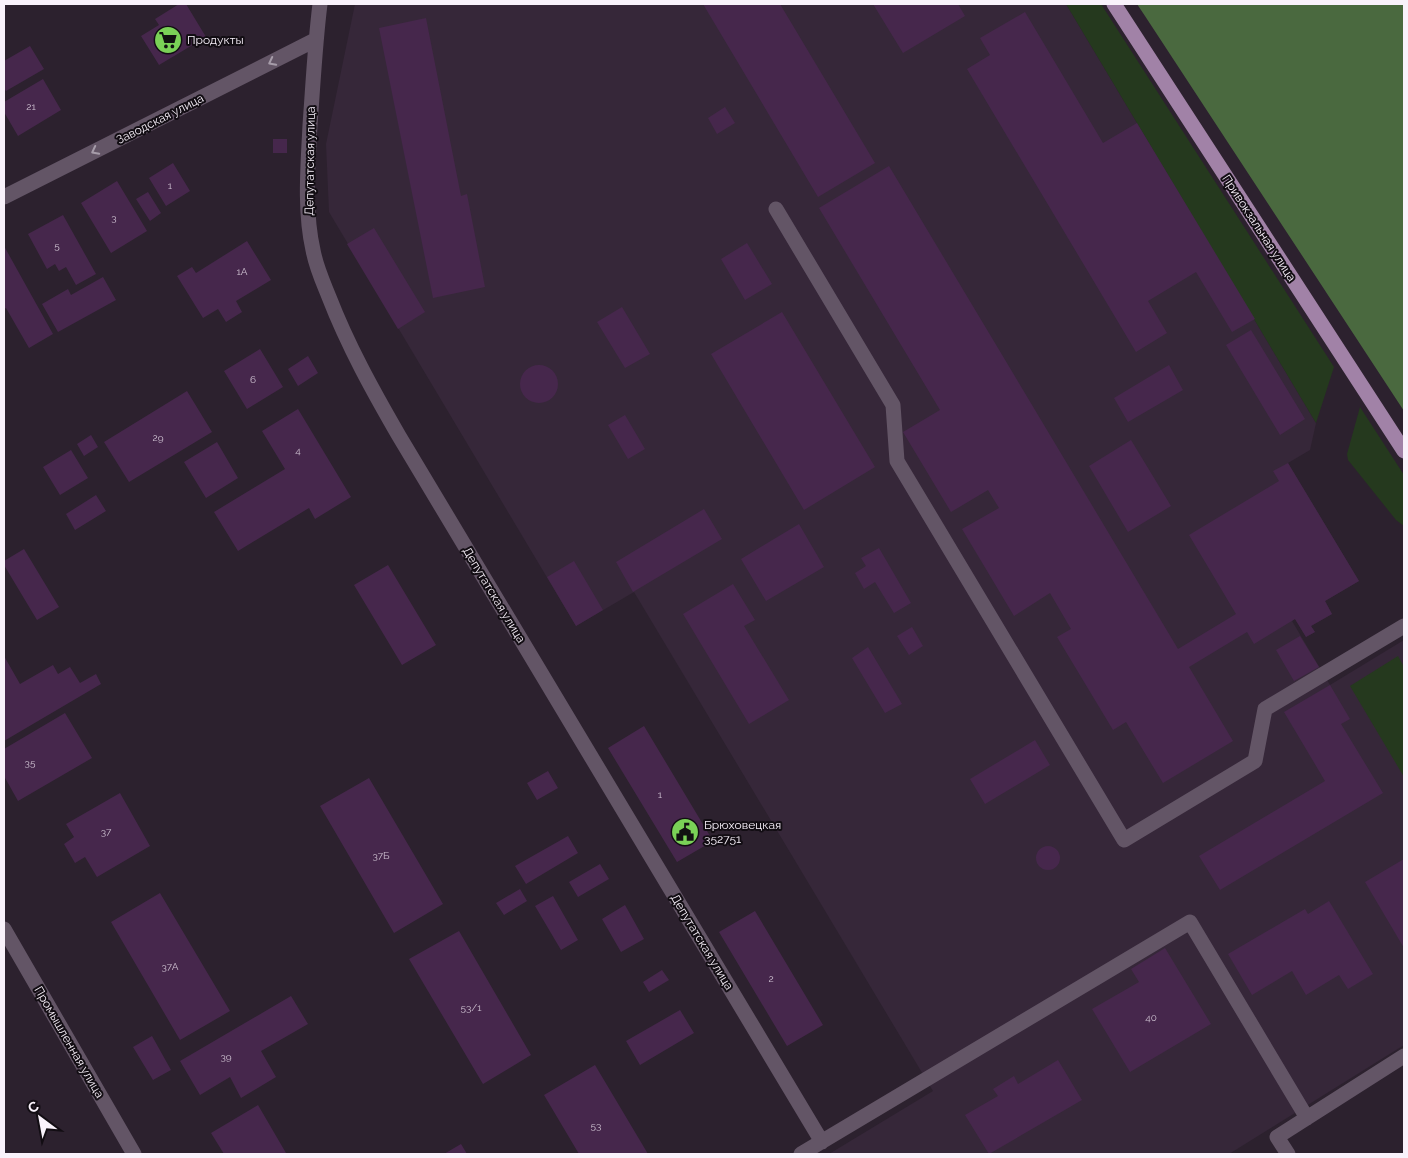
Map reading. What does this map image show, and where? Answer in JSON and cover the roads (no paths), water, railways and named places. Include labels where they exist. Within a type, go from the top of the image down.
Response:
[{"type":"main road","name":"Привокзальная улица","points":[[1114,4],[1404,451]]},
{"type":"street","name":"Депутатская улица","points":[[320,4],[315,40],[308,165],[309,225],[312,250],[318,269],[346,338],[376,398],[822,1142]]},
{"type":"street","name":"Заводская улица","points":[[4,196],[315,40]]},
{"type":"street","points":[[776,209],[893,405],[897,461],[1124,840],[1255,761],[1265,709],[1404,626]]},
{"type":"street","points":[[801,1154],[1190,922],[1307,1118]]},
{"type":"street","name":"Промышленная улица","points":[[4,929],[134,1154]]},
{"type":"street","points":[[1288,1154],[1277,1137],[1404,1056]]},
{"type":"place","name":"Продукты","points":[[168,40]]},
{"type":"place","name":"Брюховецкая 352751","points":[[685,832]]}]
